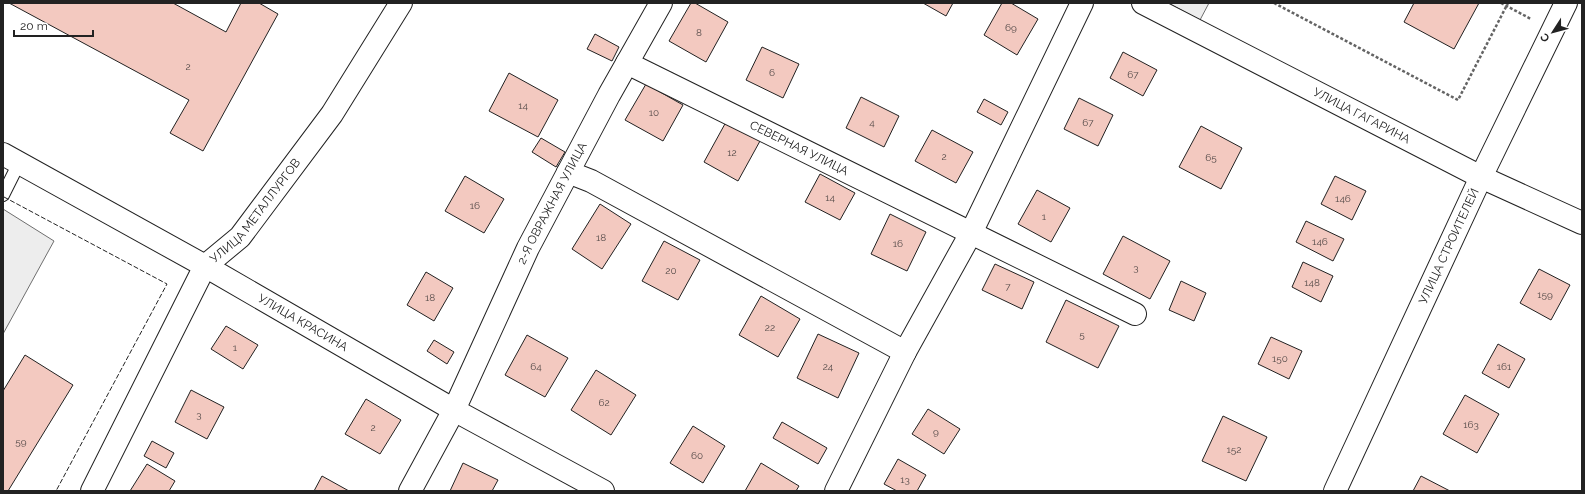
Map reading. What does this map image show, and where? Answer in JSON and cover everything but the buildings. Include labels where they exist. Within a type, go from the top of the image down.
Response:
[{"type":"street","name":"УЛИЦА МЕТАЛЛУРГОВ","points":[[92,491],[205,266],[240,237],[332,114],[401,3]]},
{"type":"street","name":"2-Я ОВРАЖНАЯ УЛИЦА","points":[[410,491],[454,410],[528,248],[627,63],[661,3]]},
{"type":"street","points":[[836,491],[905,352],[971,233],[1082,3]]},
{"type":"street","name":"УЛИЦА ГАГАРИНА","points":[[1143,3],[1481,177],[1582,223]]},
{"type":"street","name":"УЛИЦА СТРОИТЕЛЕЙ","points":[[1334,491],[1481,177],[1566,3]]},
{"type":"street","name":"СЕВЕРНАЯ УЛИЦА","points":[[627,63],[1135,314]]},
{"type":"street","name":"УЛИЦА КРАСИНА","points":[[11,159],[205,266],[454,410],[604,491]]},
{"type":"street","points":[[568,172],[591,181],[905,352]]},
{"type":"lane","points":[[3,195],[11,159]]},
{"type":"path","points":[[1274,3],[1458,100],[1507,4]]},
{"type":"path","points":[[1501,3],[1507,4],[1552,31]]},
{"type":"shaded area","points":[[1168,3],[1209,3],[1200,20]]},
{"type":"shaded area","points":[[3,209],[54,241],[3,334]]},
{"type":"fence","points":[[4,197],[167,284],[56,491]]}]
